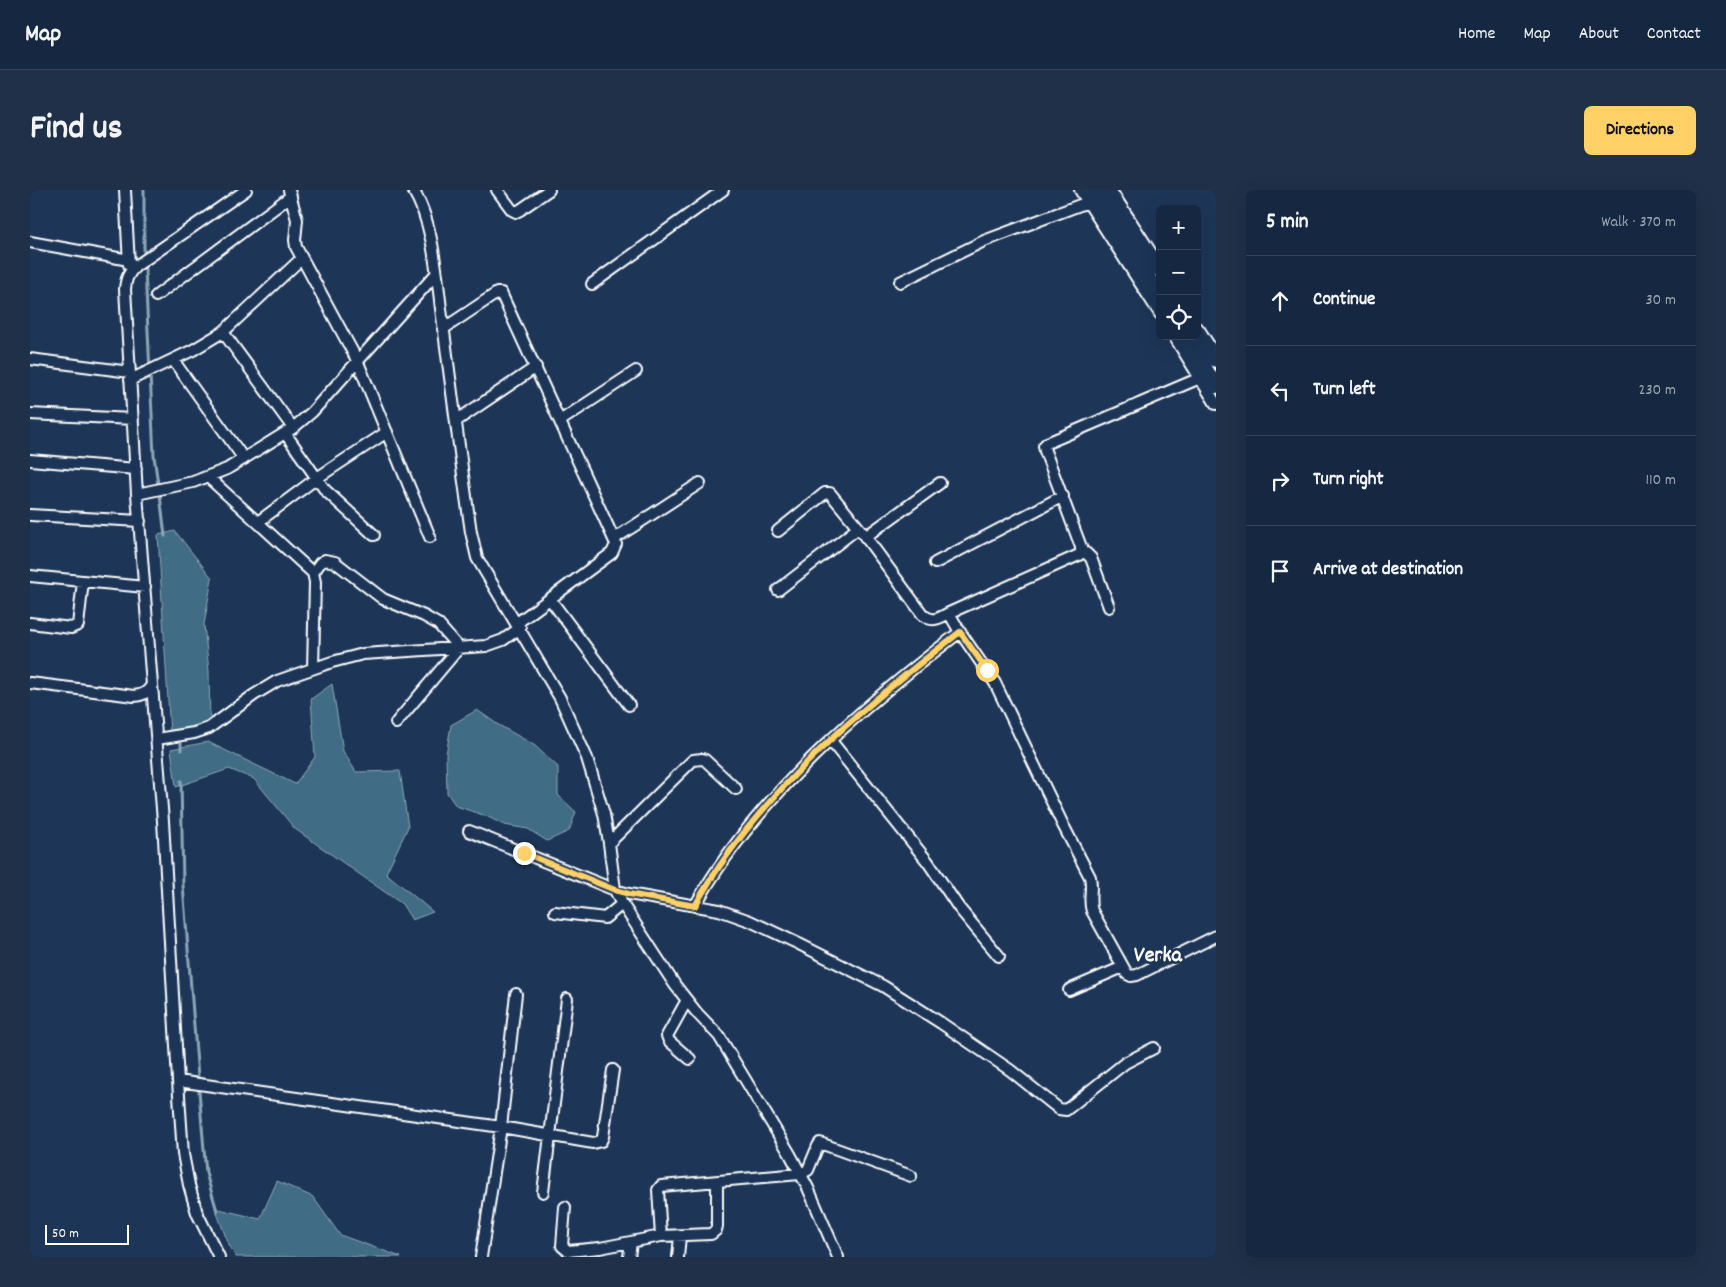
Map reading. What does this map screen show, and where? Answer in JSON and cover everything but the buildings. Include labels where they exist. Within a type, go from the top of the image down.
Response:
[{"type":"main road","points":[[1108,190],[1156,264]]},
{"type":"main road","points":[[1090,196],[1159,295]]},
{"type":"main road","points":[[1201,336],[1216,360]]},
{"type":"main road","points":[[1187,340],[1216,386]]},
{"type":"street","points":[[125,190],[130,271]]},
{"type":"street","points":[[219,1257],[198,1213],[189,1186],[183,1154],[158,739],[137,494],[125,289],[126,279],[130,271],[246,190]]},
{"type":"street","points":[[414,190],[424,212],[436,274],[470,532],[475,552],[482,568],[519,626],[560,698],[577,733],[598,791],[609,843],[615,890],[622,904],[687,1000],[719,1036],[790,1154],[838,1257]]},
{"type":"street","points":[[497,190],[512,210],[516,212],[549,190]]},
{"type":"street","points":[[592,284],[724,190]]},
{"type":"street","points":[[1080,190],[1090,196],[1156,307]]},
{"type":"street","points":[[156,296],[290,193],[297,220],[295,244],[357,360],[430,537]]},
{"type":"street","points":[[900,282],[984,241],[1090,196]]},
{"type":"street","points":[[30,242],[129,260]]},
{"type":"street","points":[[30,359],[130,376],[173,360],[222,332],[302,258]]},
{"type":"street","points":[[137,494],[179,485],[228,469],[289,430],[312,412],[436,274]]},
{"type":"street","points":[[158,739],[194,733],[209,728],[254,695],[277,681],[313,668],[363,654],[477,647],[494,644],[612,553],[616,544],[614,539],[501,293],[497,292],[443,329]]},
{"type":"street","points":[[222,332],[289,430],[317,478],[329,494],[374,535]]},
{"type":"street","points":[[1176,340],[1216,404]]},
{"type":"street","points":[[173,360],[244,459]]},
{"type":"street","points":[[456,421],[536,367]]},
{"type":"street","points":[[560,421],[636,372]]},
{"type":"street","points":[[1081,553],[1063,496],[1044,446],[1047,443],[1200,378]]},
{"type":"street","points":[[30,414],[133,419]]},
{"type":"street","points":[[258,522],[317,478],[387,432]]},
{"type":"street","points":[[30,460],[136,470]]},
{"type":"street","points":[[208,477],[313,573],[315,582],[313,668]]},
{"type":"street","points":[[614,539],[700,483]]},
{"type":"street","points":[[865,537],[940,483]]},
{"type":"street","points":[[778,531],[825,493],[830,493],[923,615],[934,620],[1081,553],[1086,553],[1091,558],[1109,607]]},
{"type":"street","points":[[935,563],[1063,496]]},
{"type":"street","points":[[30,515],[140,521]]},
{"type":"street","points":[[778,590],[858,528]]},
{"type":"street","points":[[313,573],[320,563],[325,560],[335,562],[383,598],[438,624],[459,648]]},
{"type":"street","points":[[30,576],[145,587]]},
{"type":"street","points":[[30,622],[71,628],[78,625],[82,581]]},
{"type":"street","points":[[550,599],[629,705]]},
{"type":"street","points":[[949,613],[995,683],[1063,825],[1090,876],[1089,901],[1092,911],[1127,974],[1131,976],[1137,975],[1216,936]]},
{"type":"street","points":[[695,906],[715,871],[732,848],[802,768],[890,688],[960,632]]},
{"type":"street","points":[[396,723],[459,648]]},
{"type":"street","points":[[30,683],[134,696],[147,692],[152,685]]},
{"type":"street","points":[[831,740],[928,862],[959,908],[999,956]]},
{"type":"street","points":[[609,843],[697,758],[705,760],[736,789]]},
{"type":"street","points":[[469,831],[615,890],[719,910],[750,921],[883,986],[1010,1070],[1059,1109],[1066,1110],[1125,1063],[1154,1048]]},
{"type":"street","points":[[555,912],[601,919],[608,917],[622,904]]},
{"type":"street","points":[[1069,990],[1123,967]]},
{"type":"street","points":[[481,1257],[501,1127],[516,994]]},
{"type":"street","points":[[543,1192],[567,999]]},
{"type":"street","points":[[687,1000],[668,1033],[668,1039],[690,1060]]},
{"type":"street","points":[[178,1081],[501,1127],[593,1143],[603,1137],[613,1070]]},
{"type":"street","points":[[662,1236],[659,1188],[800,1174],[808,1170],[819,1144],[822,1143],[910,1176]]},
{"type":"street","points":[[565,1207],[562,1246],[568,1251],[583,1254],[662,1236],[711,1234],[716,1230],[717,1226],[717,1182]]},
{"type":"street","points":[[678,1257],[680,1236]]},
{"type":"street","points":[[629,1257],[631,1242]]},
{"type":"water","points":[[175,531],[212,578],[204,625],[209,671],[210,723],[170,734],[158,535]]},
{"type":"water","points":[[332,684],[343,751],[356,772],[400,771],[408,827],[386,873],[433,912],[412,920],[402,904],[295,829],[254,779],[229,769],[176,787],[171,749],[208,742],[295,784],[315,757],[311,699]]},
{"type":"water","points":[[477,710],[534,745],[558,767],[558,795],[576,812],[569,831],[547,841],[528,829],[504,825],[486,816],[456,806],[447,793],[446,755],[451,725]]},
{"type":"water","points":[[277,1181],[313,1197],[340,1235],[401,1257],[236,1257],[228,1243],[215,1208],[260,1219]]},
{"type":"waterway","points":[[144,190],[144,255]]},
{"type":"waterway","points":[[145,269],[154,456],[158,484]]},
{"type":"waterway","points":[[160,495],[165,536]]},
{"type":"waterway","points":[[181,741],[181,750]]},
{"type":"waterway","points":[[181,781],[183,885],[198,1077]]},
{"type":"waterway","points":[[199,1091],[206,1173],[217,1211]]},
{"type":"district","name":"Verka","points":[[1158,953]]},
{"type":"route","points":[[524,853],[615,890],[695,906],[715,871],[771,802],[802,768],[861,712],[890,688],[960,632],[987,670]]}]
